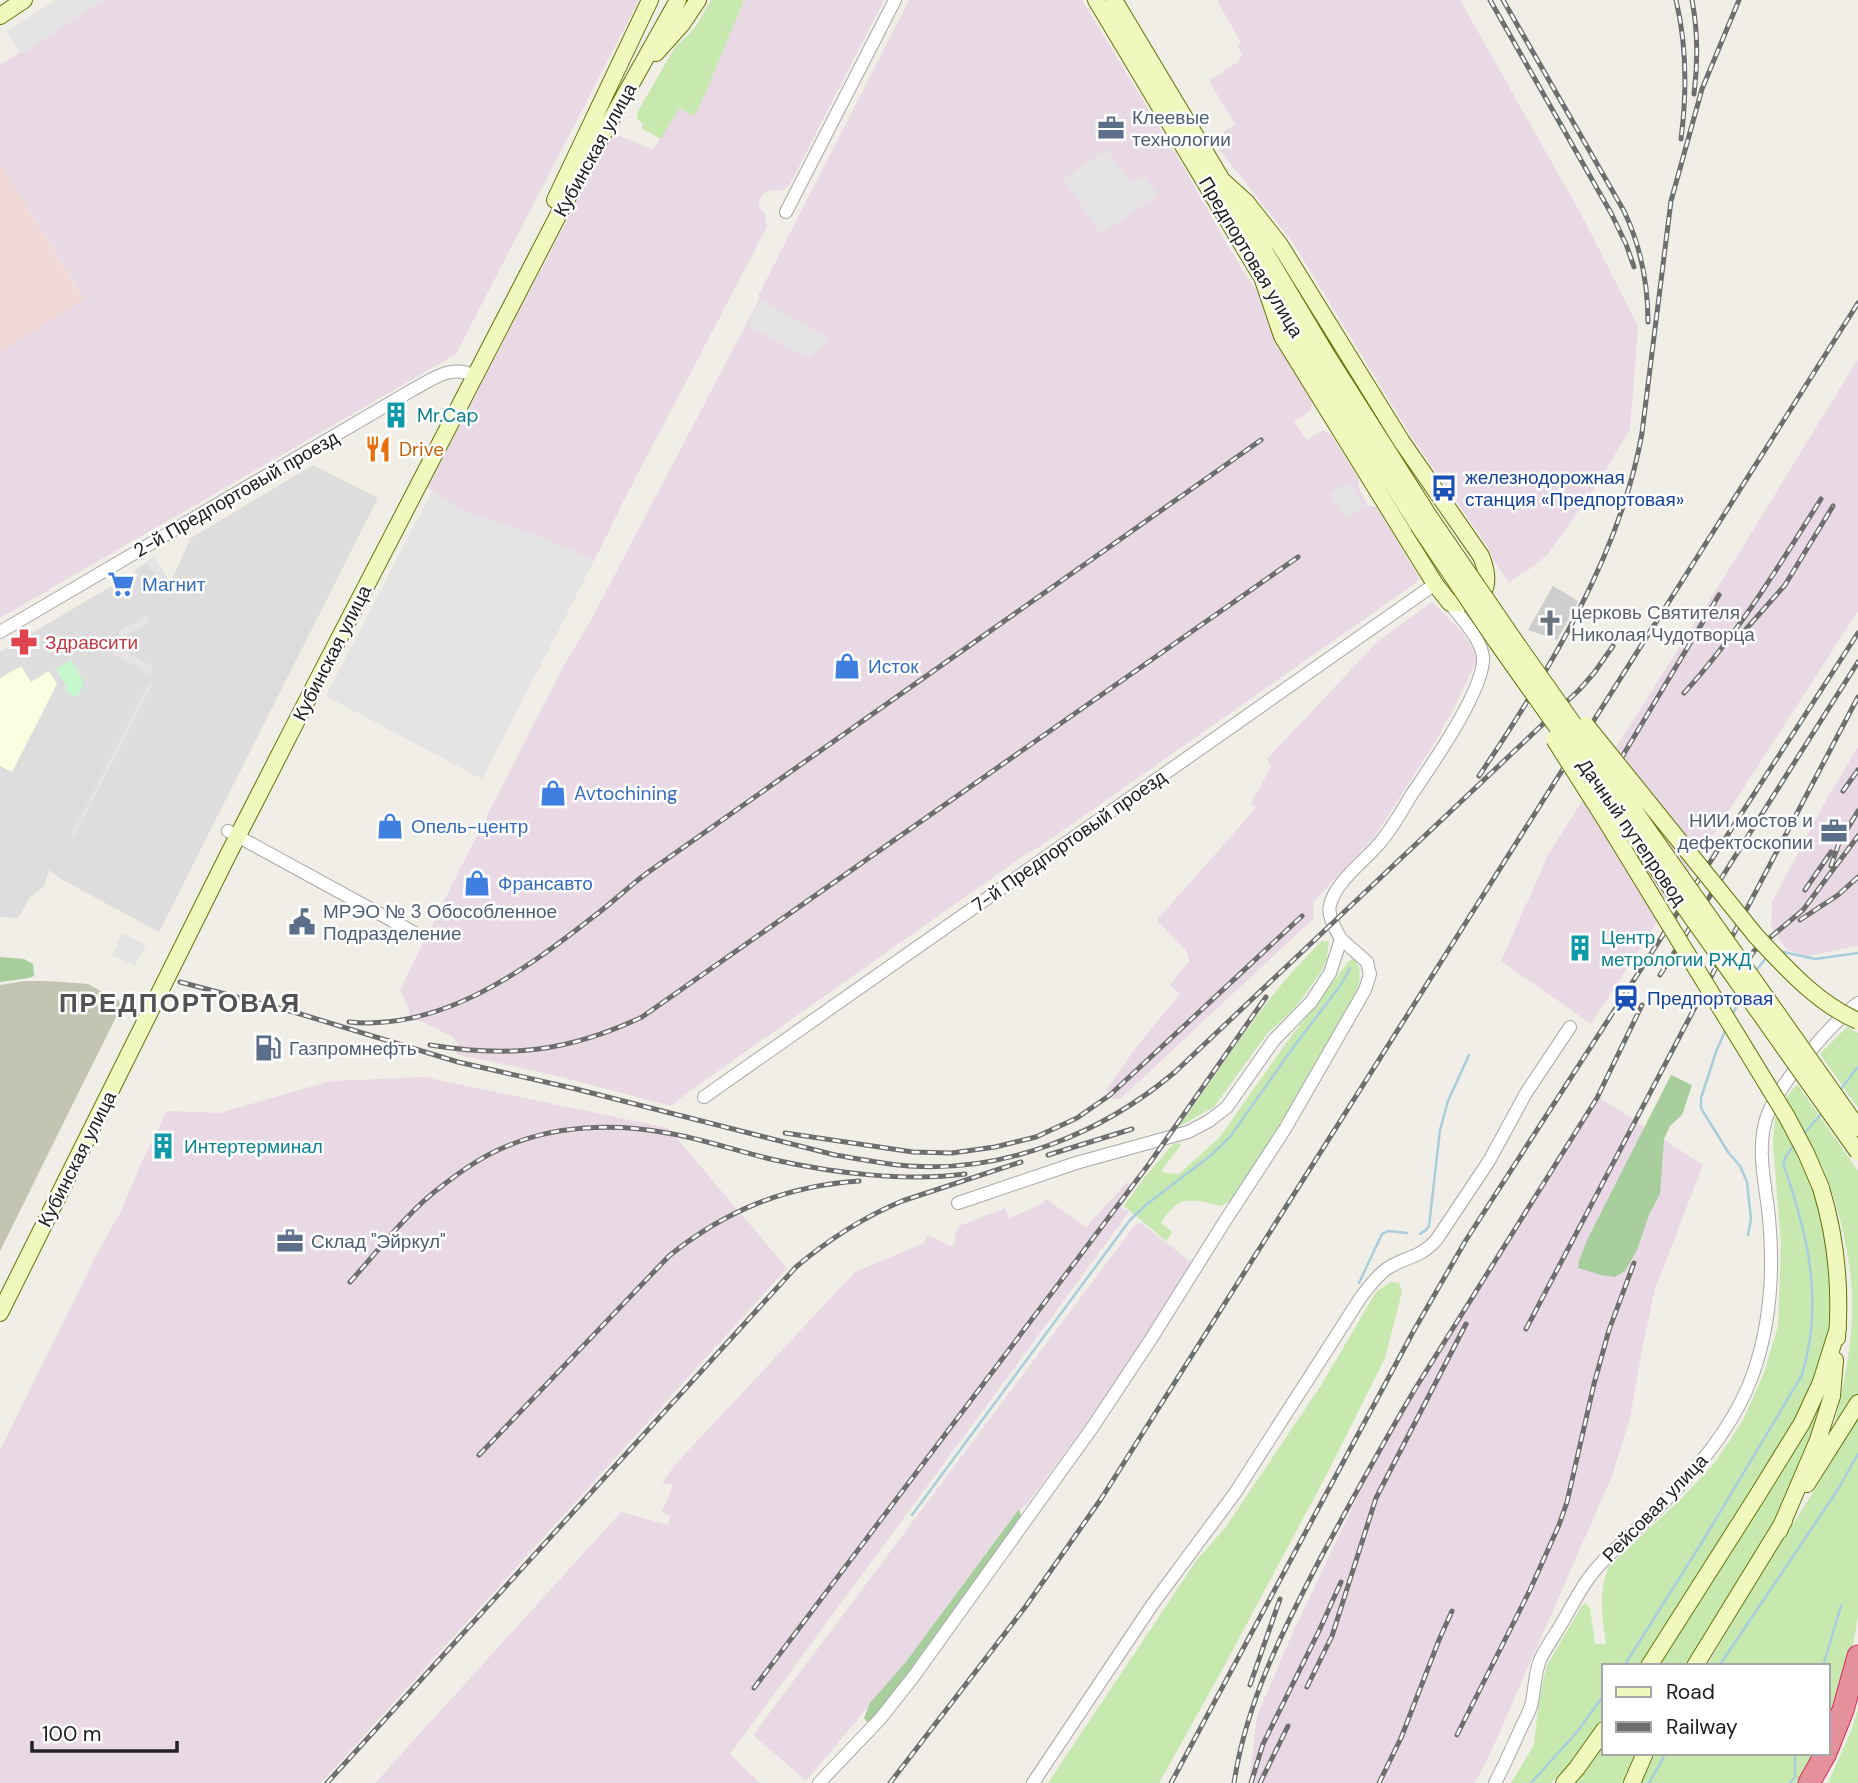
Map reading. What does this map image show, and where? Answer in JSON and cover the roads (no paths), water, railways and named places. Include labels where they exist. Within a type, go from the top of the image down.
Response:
[{"type":"highway","points":[[1830,1744],[1858,1656]]},
{"type":"highway","points":[[1809,1783],[1824,1755]]},
{"type":"main road","points":[[0,3],[5,0]]},
{"type":"main road","points":[[0,16],[24,0]]},
{"type":"main road","name":"Кубинская улица","points":[[0,1291],[470,374],[650,0]]},
{"type":"main road","name":"Кубинская улица","points":[[470,374],[678,0]]},
{"type":"main road","points":[[635,79],[682,24],[698,0]]},
{"type":"main road","name":"Предпортовая улица","points":[[1096,0],[1262,277],[1415,507]]},
{"type":"main road","name":"Предпортовая улица","points":[[1114,0],[1415,507]]},
{"type":"main road","points":[[1224,182],[1247,203],[1280,245],[1402,442],[1481,556],[1488,579],[1486,588],[1477,597],[1464,605],[1450,603],[1435,584],[1282,336],[1262,277]]},
{"type":"main road","name":"Дачный путепровод","points":[[1415,507],[1496,640],[1858,1152]]},
{"type":"main road","name":"Дачный путепровод","points":[[1415,507],[1517,644],[1858,1128]]},
{"type":"main road","points":[[1496,640],[1522,690],[1612,831],[1787,1117],[1821,1188],[1829,1216],[1839,1296],[1832,1396],[1818,1440],[1779,1531]]},
{"type":"main road","points":[[1517,644],[1537,661],[1756,936],[1807,988],[1833,1008],[1858,1021]]},
{"type":"main road","name":"Кубинская улица","points":[[0,1313],[233,834]]},
{"type":"main road","points":[[1650,1664],[1802,1423],[1821,1382],[1838,1328]]},
{"type":"main road","points":[[1696,1664],[1858,1404]]},
{"type":"main road","points":[[1564,1783],[1602,1733]]},
{"type":"main road","points":[[1632,1783],[1644,1755]]},
{"type":"street","points":[[786,212],[895,0]]},
{"type":"street","name":"2-й Предпортовый проезд","points":[[0,632],[414,389],[450,370],[470,374]]},
{"type":"street","name":"7-й Предпортовый проезд","points":[[704,1097],[1435,584]]},
{"type":"street","points":[[819,1783],[880,1719],[914,1676],[1092,1428],[1285,1129],[1365,990],[1370,974],[1367,962],[1341,939],[1333,924],[1329,907],[1337,890],[1383,839],[1446,743],[1469,701],[1481,671],[1483,657],[1478,641],[1450,603]]},
{"type":"street","points":[[233,834],[413,932]]},
{"type":"street","points":[[958,1203],[1076,1163],[1188,1132],[1209,1121],[1227,1107],[1274,1040],[1311,1002],[1330,973],[1341,939]]},
{"type":"street","name":"Рейсовая улица","points":[[1495,1783],[1531,1706],[1541,1660],[1587,1581],[1698,1466],[1726,1428],[1746,1391],[1763,1341],[1771,1289],[1769,1218],[1762,1158],[1765,1122],[1771,1107],[1792,1075],[1837,1022],[1858,1003]]},
{"type":"street","points":[[1033,1783],[1152,1605],[1235,1493],[1361,1297],[1388,1268],[1420,1254],[1437,1239],[1489,1161],[1526,1093],[1570,1027]]},
{"type":"waterway","points":[[1779,951],[1815,959],[1858,953]]},
{"type":"waterway","points":[[1755,972],[1766,958]]},
{"type":"waterway","points":[[912,1515],[1130,1220],[1230,1137],[1340,986],[1350,968]]},
{"type":"waterway","points":[[1732,1015],[1741,999]]},
{"type":"waterway","points":[[1725,1031],[1701,1098],[1701,1108],[1728,1152],[1740,1166],[1747,1182],[1751,1219],[1748,1235]]},
{"type":"waterway","points":[[1420,1234],[1429,1226],[1440,1130],[1448,1101],[1469,1055]]},
{"type":"waterway","points":[[1840,1090],[1858,1067]]},
{"type":"waterway","points":[[1802,1136],[1823,1112]]},
{"type":"waterway","points":[[1625,1664],[1802,1375],[1812,1321],[1810,1268],[1800,1216],[1783,1163],[1795,1143]]},
{"type":"waterway","points":[[1359,1283],[1382,1234],[1388,1231],[1407,1233]]},
{"type":"waterway","points":[[1720,1664],[1837,1491],[1858,1454]]},
{"type":"waterway","points":[[1824,1664],[1841,1606]]},
{"type":"waterway","points":[[1531,1783],[1577,1732],[1602,1698]]},
{"type":"waterway","points":[[1649,1783],[1665,1755]]},
{"type":"waterway","points":[[1790,1783],[1795,1777],[1795,1755]]},
{"type":"railway","points":[[1490,0],[1611,213],[1634,267]]},
{"type":"railway","points":[[1503,0],[1624,211],[1642,265],[1648,322]]},
{"type":"railway","points":[[1676,0],[1685,69],[1681,139]]},
{"type":"railway","points":[[1692,0],[1697,47],[1694,94]]},
{"type":"railway","points":[[1479,776],[1530,697],[1578,612],[1617,524],[1632,478],[1642,433],[1671,201],[1702,89],[1739,0]]},
{"type":"railway","points":[[890,1783],[1026,1606],[1101,1499],[1858,303]]},
{"type":"railway","points":[[349,1022],[383,1022],[416,1017],[448,1007],[510,976],[600,912],[647,873],[1261,440]]},
{"type":"railway","points":[[1684,693],[1740,624],[1821,499]]},
{"type":"railway","points":[[1740,636],[1785,585],[1833,506]]},
{"type":"railway","points":[[430,1045],[486,1051],[538,1049],[589,1038],[642,1017],[1298,557]]},
{"type":"railway","points":[[1604,787],[1719,595]]},
{"type":"railway","points":[[1171,1783],[1413,1332],[1466,1240],[1858,633]]},
{"type":"railway","points":[[180,982],[297,1013],[458,1062],[835,1155],[909,1166],[981,1163],[1016,1155],[1085,1130],[1147,1094],[1175,1072],[1579,690],[1613,646]]},
{"type":"railway","points":[[1660,975],[1858,662]]},
{"type":"railway","points":[[1526,1329],[1858,697]]},
{"type":"railway","points":[[1843,791],[1858,770]]},
{"type":"railway","points":[[1831,866],[1839,843],[1858,811]]},
{"type":"railway","points":[[1740,972],[1754,951],[1803,910],[1858,836]]},
{"type":"railway","points":[[1805,890],[1831,852]]},
{"type":"railway","points":[[1800,920],[1838,895],[1858,877]]},
{"type":"railway","points":[[785,1133],[913,1152],[952,1153],[995,1147],[1036,1137],[1077,1118],[1110,1095],[1302,916]]},
{"type":"railway","points":[[754,1688],[1149,1164],[1266,997]]},
{"type":"railway","points":[[1234,1783],[1256,1696],[1279,1641],[1319,1561],[1415,1389],[1597,1098],[1642,1005]]},
{"type":"railway","points":[[350,1282],[418,1206],[457,1175],[480,1159],[505,1147],[564,1130],[606,1127],[647,1130],[775,1160],[845,1172],[895,1177],[965,1174]]},
{"type":"railway","points":[[1048,1155],[1132,1129]]},
{"type":"railway","points":[[327,1783],[796,1267],[846,1230],[887,1208],[1021,1162]]},
{"type":"railway","points":[[479,1455],[669,1256],[691,1240],[735,1213],[758,1203],[807,1188],[859,1181]]},
{"type":"railway","points":[[1457,1735],[1530,1590],[1559,1525],[1609,1330],[1634,1263]]},
{"type":"railway","points":[[1307,1687],[1332,1636],[1376,1498],[1466,1324]]},
{"type":"railway","points":[[1251,1783],[1263,1744],[1341,1582]]},
{"type":"railway","points":[[1250,1685],[1280,1599]]},
{"type":"railway","points":[[1379,1783],[1401,1738],[1452,1611]]},
{"type":"railway","points":[[1260,1783],[1288,1726]]},
{"type":"place","name":"Клеевые технологии","points":[[1111,128]]},
{"type":"place","name":"Mr.Cap","points":[[396,415]]},
{"type":"place","name":"Drive","points":[[378,449]]},
{"type":"place","name":"железнодорожная станция «Предпортовая»","points":[[1444,488]]},
{"type":"place","name":"Магнит","points":[[121,584]]},
{"type":"place","name":"церковь Святителя Николая Чудотворца","points":[[1550,623]]},
{"type":"place","name":"Здравсити","points":[[24,642]]},
{"type":"place","name":"Исток","points":[[847,666]]},
{"type":"place","name":"Avtochining","points":[[553,793]]},
{"type":"place","name":"Опель-центр","points":[[390,826]]},
{"type":"place","name":"НИИ мостов и дефектоскопии","points":[[1834,831]]},
{"type":"place","name":"Франсавто","points":[[477,883]]},
{"type":"place","name":"МРЭО № 3 Обособленное Подразделение","points":[[302,922]]},
{"type":"place","name":"Центр метрологии РЖД","points":[[1580,948]]},
{"type":"place","name":"Предпортовая","points":[[1626,998]]},
{"type":"place","name":"Газпромнефть","points":[[268,1048]]},
{"type":"place","name":"Интертерминал","points":[[163,1146]]},
{"type":"place","name":"Склад \"Эйркул\"","points":[[290,1241]]},
{"type":"district","name":"ПРЕДПОРТОВАЯ","points":[[180,1003]]}]
